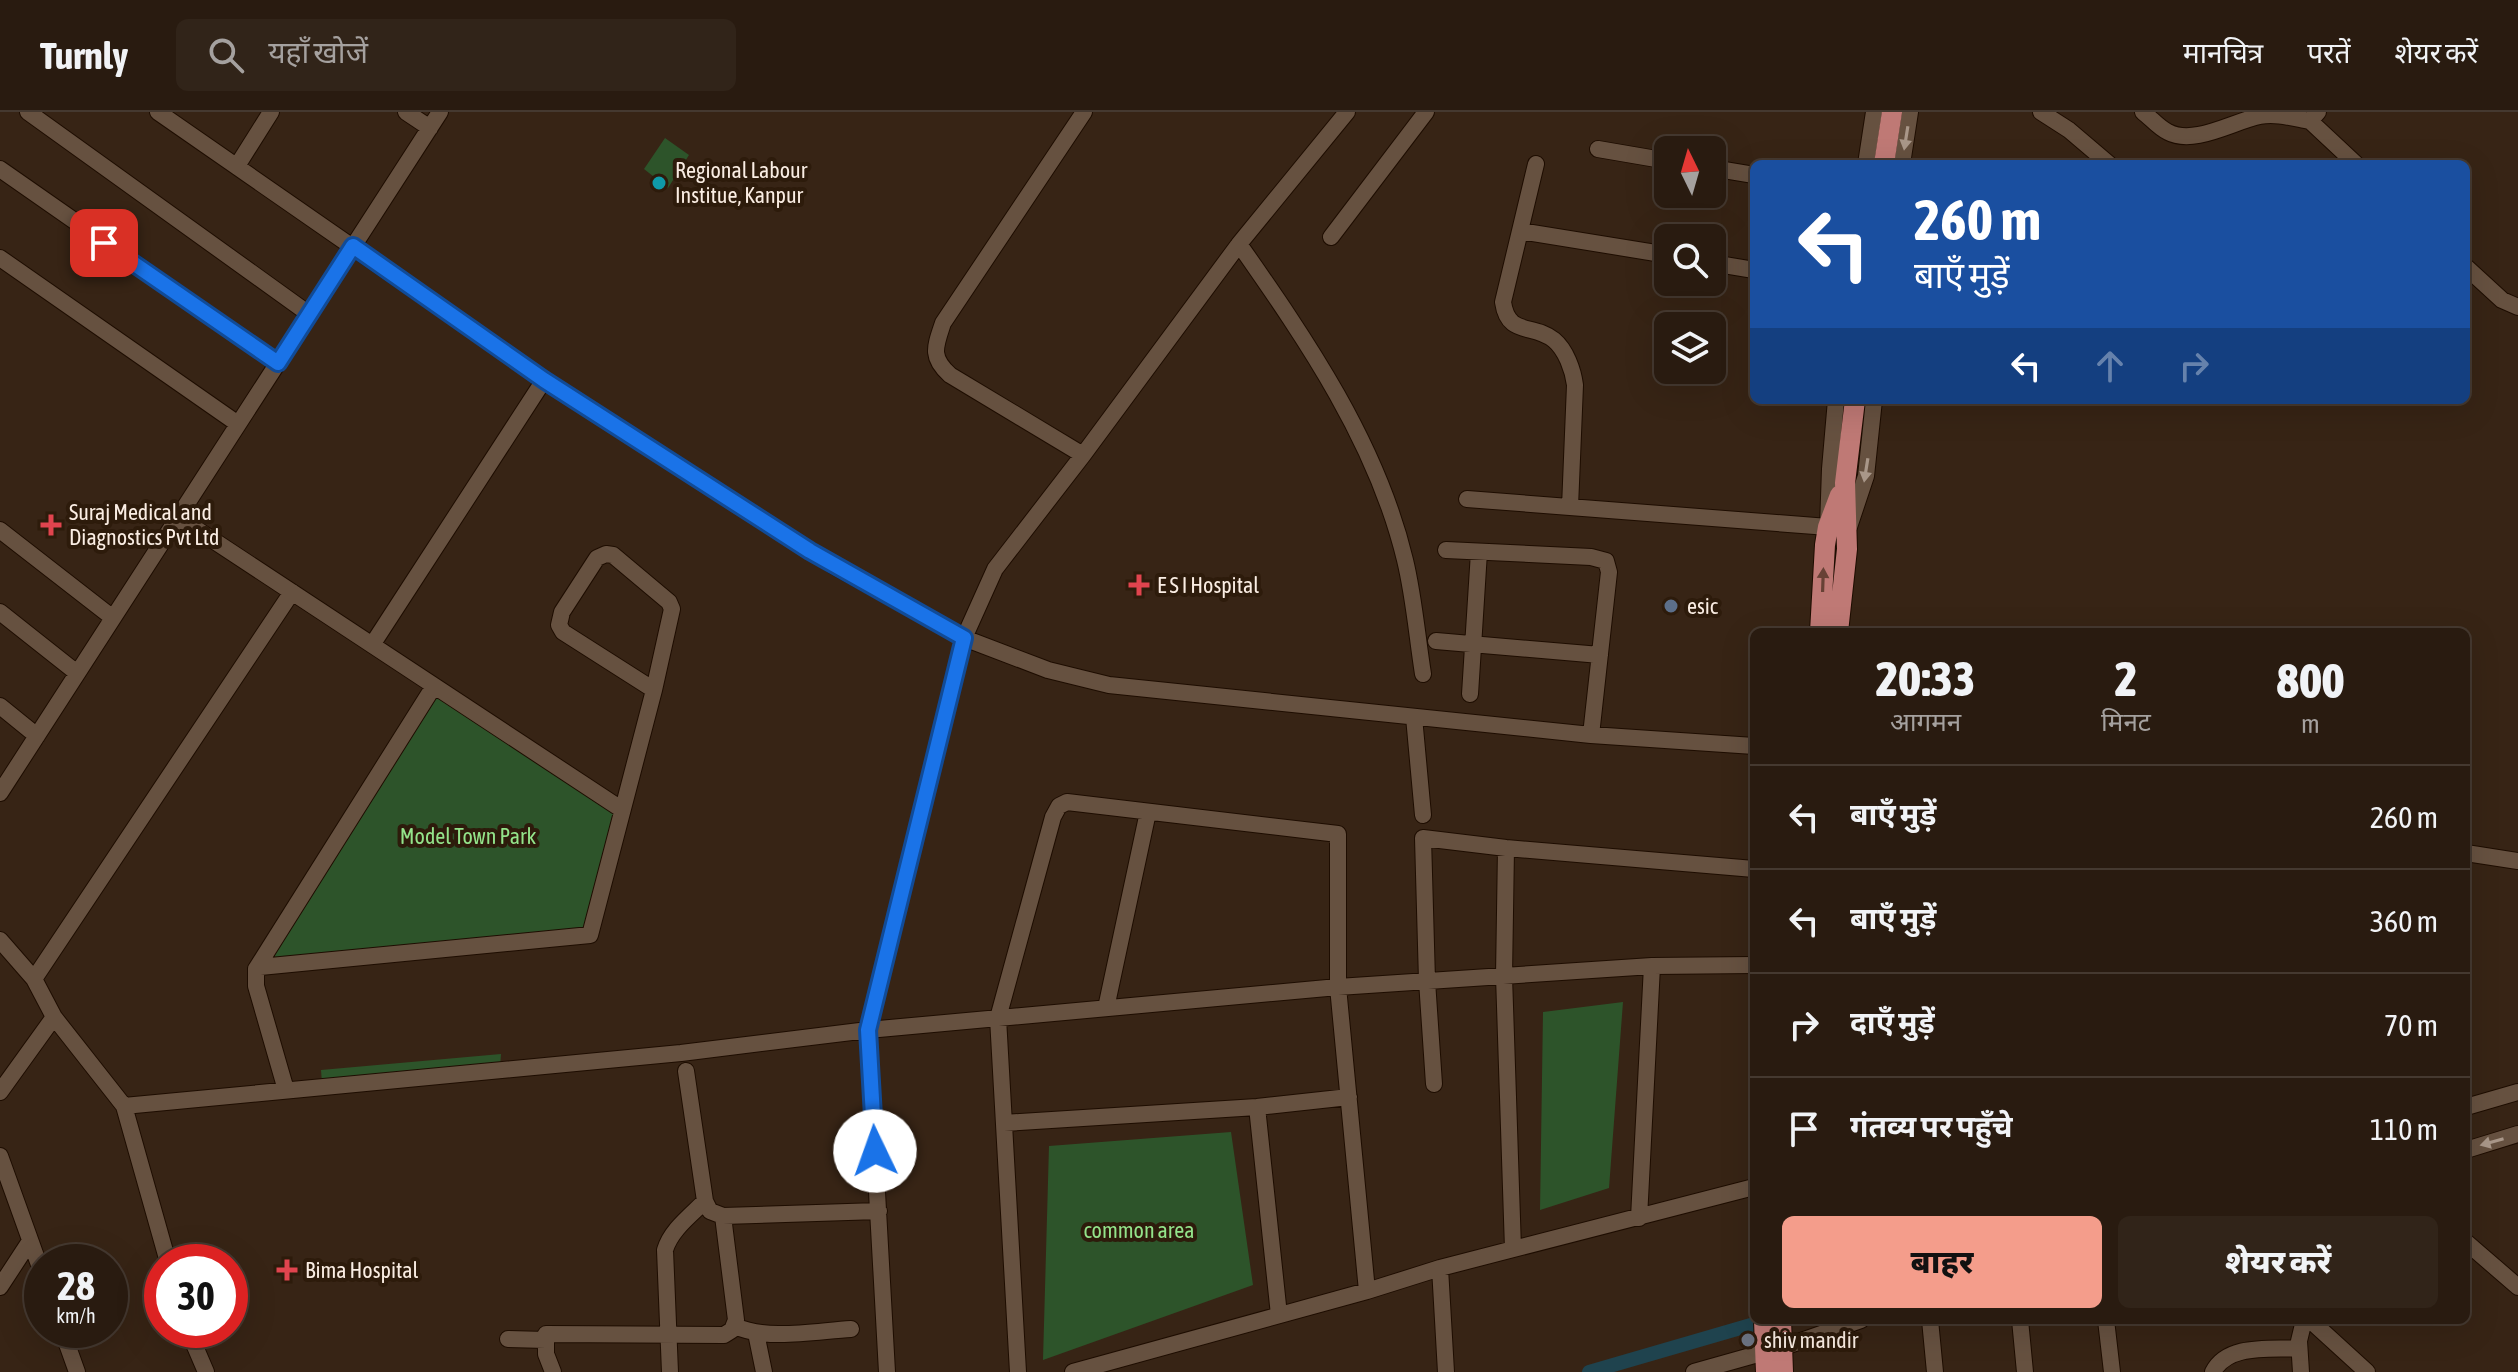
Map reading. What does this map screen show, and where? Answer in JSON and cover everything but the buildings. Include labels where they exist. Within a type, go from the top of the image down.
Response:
[{"type":"main road","points":[[1885,160],[1892,112]]},
{"type":"main road","points":[[1820,628],[1824,555],[1837,532],[1855,404]]},
{"type":"main road","points":[[1837,532],[1846,562],[1838,628]]},
{"type":"main road","points":[[1772,1340],[1783,1372]]},
{"type":"street","points":[[28,112],[309,314]]},
{"type":"street","points":[[158,112],[544,380],[834,566],[964,638],[1048,670],[1109,685],[1591,735],[1750,746]]},
{"type":"street","points":[[237,166],[271,112]]},
{"type":"street","points":[[406,112],[430,128]]},
{"type":"street","points":[[1,789],[440,112]]},
{"type":"street","points":[[1083,455],[950,375],[939,365],[935,353],[943,323],[1084,112]]},
{"type":"street","points":[[887,1372],[868,1030],[964,638],[995,569],[1239,244],[1347,112]]},
{"type":"street","points":[[1331,237],[1426,112]]},
{"type":"street","points":[[1867,160],[1874,112]]},
{"type":"street","points":[[1903,160],[1910,112]]},
{"type":"street","points":[[2041,112],[2069,130],[2104,160]]},
{"type":"street","points":[[2143,112],[2168,133],[2183,136],[2222,129],[2258,116],[2314,117],[2352,160]]},
{"type":"street","points":[[1598,149],[1654,159]]},
{"type":"street","points":[[1536,164],[1503,302],[1505,315],[1515,325],[1557,342],[1573,373],[1570,507]]},
{"type":"street","points":[[0,169],[278,363]]},
{"type":"street","points":[[1726,170],[1750,174]]},
{"type":"street","points":[[1520,231],[1654,253]]},
{"type":"street","points":[[1239,244],[1301,331],[1376,470],[1405,560],[1423,674]]},
{"type":"street","points":[[0,258],[238,424]]},
{"type":"street","points":[[1726,265],[1750,269]]},
{"type":"street","points":[[2470,271],[2502,300],[2518,307]]},
{"type":"street","points":[[372,645],[544,380]]},
{"type":"street","points":[[1836,404],[1830,469],[1837,532]]},
{"type":"street","points":[[1837,532],[1866,476],[1874,404]]},
{"type":"street","points":[[1467,499],[1837,532]]},
{"type":"street","points":[[178,517],[621,809]]},
{"type":"street","points":[[0,530],[113,618]]},
{"type":"street","points":[[1446,550],[1591,557],[1606,561],[1609,572],[1591,735]]},
{"type":"street","points":[[1470,694],[1479,552]]},
{"type":"street","points":[[256,969],[590,935],[654,690],[672,609],[669,602],[625,564],[606,554],[597,558],[562,612],[559,625],[563,632],[654,690]]},
{"type":"street","points":[[34,979],[292,592]]},
{"type":"street","points":[[0,612],[77,673]]},
{"type":"street","points":[[1436,641],[1600,655]]},
{"type":"street","points":[[286,1090],[256,986],[256,969],[434,686]]},
{"type":"street","points":[[0,706],[37,736]]},
{"type":"street","points":[[1414,717],[1423,815]]},
{"type":"street","points":[[1018,1372],[998,1018],[1053,817],[1059,806],[1067,802],[1338,834],[1338,987],[1367,1291]]},
{"type":"street","points":[[1106,1008],[1148,812]]},
{"type":"street","points":[[1434,1084],[1423,838],[1750,869]]},
{"type":"street","points":[[1506,848],[1504,976],[1513,1249]]},
{"type":"street","points":[[2470,854],[2518,861]]},
{"type":"street","points":[[0,940],[34,979],[54,1017],[124,1106],[163,1244]]},
{"type":"street","points":[[124,1106],[681,1053],[868,1030],[1338,987],[1652,966],[1750,965]]},
{"type":"street","points":[[1639,1218],[1652,966]]},
{"type":"street","points":[[0,1092],[54,1017]]},
{"type":"street","points":[[686,1071],[705,1201],[710,1211],[723,1216],[879,1211]]},
{"type":"street","points":[[2470,1106],[2518,1092]]},
{"type":"street","points":[[1004,1123],[1257,1107],[1349,1097]]},
{"type":"street","points":[[1257,1107],[1279,1315]]},
{"type":"street","points":[[2470,1149],[2518,1134]]},
{"type":"street","points":[[0,1156],[31,1244]]},
{"type":"street","points":[[1073,1372],[1440,1268],[1750,1188]]},
{"type":"street","points":[[670,1372],[665,1250],[676,1230],[705,1201]]},
{"type":"street","points":[[553,1372],[546,1354],[546,1334],[724,1335],[732,1330],[736,1320],[723,1216]]},
{"type":"street","points":[[0,1287],[30,1241]]},
{"type":"street","points":[[2470,1245],[2518,1287]]},
{"type":"street","points":[[1440,1268],[1446,1372]]},
{"type":"street","points":[[1694,1372],[1772,1340],[1843,1324]]},
{"type":"street","points":[[1930,1324],[1935,1372]]},
{"type":"street","points":[[2020,1324],[2025,1372]]},
{"type":"street","points":[[2106,1324],[2112,1372]]},
{"type":"street","points":[[2301,1372],[2299,1341],[2303,1324]]},
{"type":"street","points":[[2314,1324],[2367,1372]]},
{"type":"street","points":[[735,1326],[756,1333],[851,1329]]},
{"type":"street","points":[[756,1333],[764,1372]]},
{"type":"street","points":[[508,1339],[546,1340]]},
{"type":"street","points":[[68,1348],[77,1372]]},
{"type":"street","points":[[196,1348],[206,1372]]},
{"type":"street","points":[[2213,1372],[2223,1358],[2237,1352],[2299,1348]]},
{"type":"green space","points":[[665,138],[689,155],[668,188],[644,169]]},
{"type":"green space","name":"Model Town Park","points":[[434,686],[621,809],[590,935],[260,967]]},
{"type":"green space","points":[[1623,1002],[1609,1188],[1540,1210],[1543,1012]]},
{"type":"green space","points":[[501,1054],[500,1067],[322,1083],[321,1070]]},
{"type":"green space","name":"common area","points":[[1231,1132],[1253,1285],[1043,1360],[1049,1146]]},
{"type":"waterway","points":[[1589,1372],[1754,1324]]},
{"type":"place","name":"Regional Labour Institue, Kanpur","points":[[659,183]]},
{"type":"place","name":"Suraj Medical and Diagnostics Pvt Ltd","points":[[51,525]]},
{"type":"place","name":"E S I Hospital","points":[[1139,585]]},
{"type":"place","name":"esic","points":[[1671,606]]},
{"type":"place","name":"Bima Hospital","points":[[287,1270]]},
{"type":"place","name":"shiv mandir","points":[[1748,1340]]},
{"type":"route","points":[[104,243],[278,363],[353,246],[544,380],[810,551],[964,638],[868,1030],[875,1151]]}]
